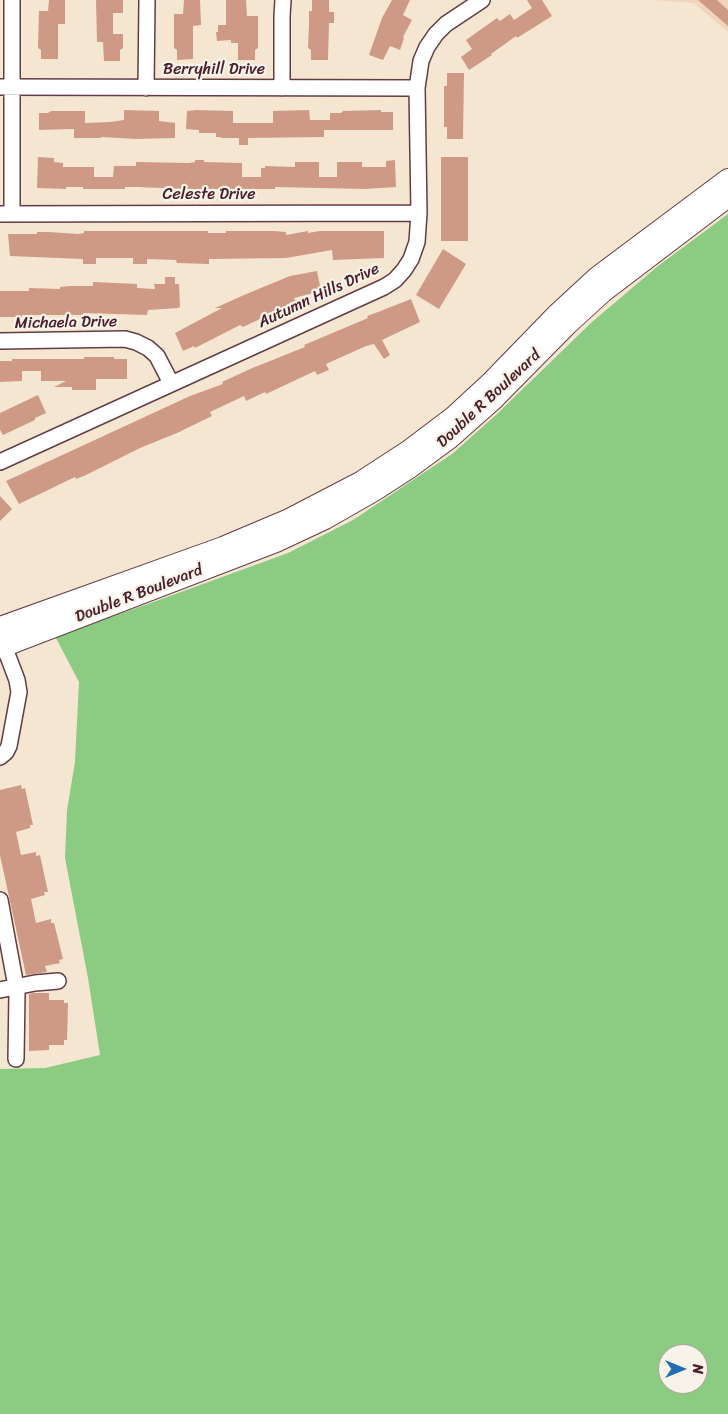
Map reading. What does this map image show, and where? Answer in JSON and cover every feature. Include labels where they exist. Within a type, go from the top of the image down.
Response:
[{"type":"main road","name":"Double R Boulevard","points":[[0,627],[231,544],[310,510],[362,481],[408,451],[453,417],[492,381],[558,313],[598,277],[728,179]]},
{"type":"main road","name":"Double R Boulevard","points":[[2,647],[276,542],[325,519],[374,491],[411,467],[449,438],[493,400],[568,324],[603,292],[728,197]]},
{"type":"street","points":[[6,214],[6,87],[12,0]]},
{"type":"street","points":[[146,88],[147,0]]},
{"type":"street","points":[[282,88],[283,0]]},
{"type":"street","name":"Autumn Hills Drive","points":[[0,462],[384,287],[395,280],[404,270],[416,249],[419,213],[417,88],[421,61],[427,47],[446,24],[482,0]]},
{"type":"street","name":"Berryhill Drive","points":[[6,87],[417,88]]},
{"type":"street","name":"Celeste Drive","points":[[6,214],[419,213]]},
{"type":"street","name":"Michaela Drive","points":[[0,341],[125,339],[148,348],[157,356],[171,384]]},
{"type":"street","points":[[0,757],[9,746],[18,692],[17,680],[2,647]]},
{"type":"street","points":[[0,900],[16,987],[16,1059]]},
{"type":"street","points":[[0,990],[58,980]]},
{"type":"shaded area","points":[[653,0],[728,0],[728,32],[694,3]]},
{"type":"green space","points":[[728,214],[728,1414],[0,1414],[0,1069],[45,1068],[100,1055],[88,978],[65,858],[67,810],[75,762],[79,682],[55,636],[288,553],[353,520],[452,454],[497,414],[592,322],[658,266]]},
{"type":"building","points":[[49,0],[65,0],[65,24],[58,24],[58,59],[41,59],[41,50],[38,48],[39,11],[48,11]]},
{"type":"building","points":[[96,0],[123,0],[123,13],[113,13],[113,34],[123,34],[123,48],[120,50],[120,61],[104,61],[103,42],[97,42]]},
{"type":"building","points":[[184,0],[200,0],[201,25],[193,26],[193,59],[177,60],[177,50],[174,48],[174,14],[183,14]]},
{"type":"building","points":[[226,0],[246,0],[247,16],[258,16],[258,48],[255,50],[255,60],[238,60],[238,43],[231,43],[231,40],[217,41],[216,32],[218,32],[218,25],[226,25]]},
{"type":"building","points":[[312,0],[329,0],[329,12],[334,12],[334,23],[329,23],[328,60],[311,60],[311,50],[308,48],[309,11],[312,11]]},
{"type":"building","points":[[392,0],[410,0],[403,15],[412,20],[403,37],[400,50],[390,46],[383,60],[369,55],[382,18]]},
{"type":"building","points":[[527,0],[542,0],[552,16],[517,38],[516,36],[469,70],[461,57],[472,49],[466,40],[497,18],[500,21],[510,14],[514,20],[532,8]]},
{"type":"building","points":[[698,0],[717,0],[728,10],[728,26]]},
{"type":"building","points":[[447,73],[464,73],[463,139],[447,139],[447,127],[444,127],[444,86],[447,86]]},
{"type":"building","points":[[124,110],[159,111],[159,121],[175,123],[175,138],[74,138],[74,129],[39,130],[39,113],[85,111],[85,123],[124,120]]},
{"type":"building","points":[[309,110],[310,120],[330,120],[330,113],[381,110],[381,112],[393,112],[393,130],[324,130],[324,137],[248,138],[248,145],[239,145],[239,138],[221,138],[216,137],[216,133],[199,133],[199,130],[186,129],[187,111],[233,111],[233,123],[273,123],[273,111]]},
{"type":"building","points":[[38,157],[54,158],[54,162],[63,163],[63,167],[94,167],[94,177],[113,177],[114,166],[136,166],[136,162],[189,163],[195,162],[195,160],[204,160],[204,162],[242,163],[242,177],[261,177],[261,168],[265,168],[265,166],[295,167],[295,162],[319,162],[319,177],[337,177],[337,162],[362,162],[362,167],[386,167],[386,161],[395,160],[396,187],[365,189],[275,187],[275,189],[37,188]]},
{"type":"building","points":[[441,157],[468,157],[468,241],[441,241]]},
{"type":"building","points":[[84,231],[208,231],[208,233],[226,233],[226,231],[274,231],[286,232],[286,235],[308,231],[308,233],[320,231],[384,231],[384,258],[333,260],[332,250],[286,258],[209,259],[209,264],[177,263],[176,260],[147,259],[147,264],[133,264],[133,258],[96,258],[96,264],[83,264],[83,259],[10,256],[8,234],[49,232],[78,234],[84,233]]},
{"type":"building","points":[[443,249],[466,264],[439,309],[416,295]]},
{"type":"building","points":[[317,271],[321,291],[294,298],[296,302],[243,327],[240,325],[195,348],[194,346],[183,351],[175,333],[222,308],[215,308],[290,276]]},
{"type":"building","points":[[165,277],[175,277],[175,284],[179,284],[180,307],[178,308],[148,310],[147,315],[83,313],[83,315],[0,317],[0,291],[29,291],[29,288],[60,289],[60,287],[69,286],[93,286],[93,282],[137,284],[137,288],[155,289],[154,284],[165,284]]},
{"type":"building","points":[[411,299],[420,322],[382,340],[390,355],[384,359],[374,344],[366,346],[326,364],[329,370],[317,375],[315,371],[266,394],[265,392],[246,401],[244,396],[210,412],[212,416],[177,433],[140,448],[84,476],[76,479],[75,477],[19,504],[6,481],[190,396],[223,384],[222,382],[250,369],[305,347],[304,345],[368,318],[367,316]]},
{"type":"building","points":[[84,357],[127,359],[127,379],[96,379],[96,390],[72,390],[72,387],[54,387],[66,381],[41,381],[41,371],[22,371],[22,381],[0,382],[0,361],[12,361],[12,359],[84,359]]},
{"type":"building","points":[[38,395],[46,413],[3,435],[0,430],[0,413]]},
{"type":"building","points":[[0,496],[12,509],[0,521]]},
{"type":"building","points":[[21,785],[22,789],[25,788],[33,825],[30,825],[30,828],[16,832],[21,855],[36,852],[36,856],[40,855],[48,892],[44,892],[45,895],[31,899],[36,923],[51,919],[51,923],[54,923],[63,959],[59,960],[60,963],[45,966],[47,972],[26,975],[0,855],[0,790]]},
{"type":"building","points":[[49,993],[49,1000],[64,1000],[64,1003],[68,1003],[67,1040],[64,1040],[64,1045],[49,1045],[49,1050],[29,1051],[29,994]]}]
